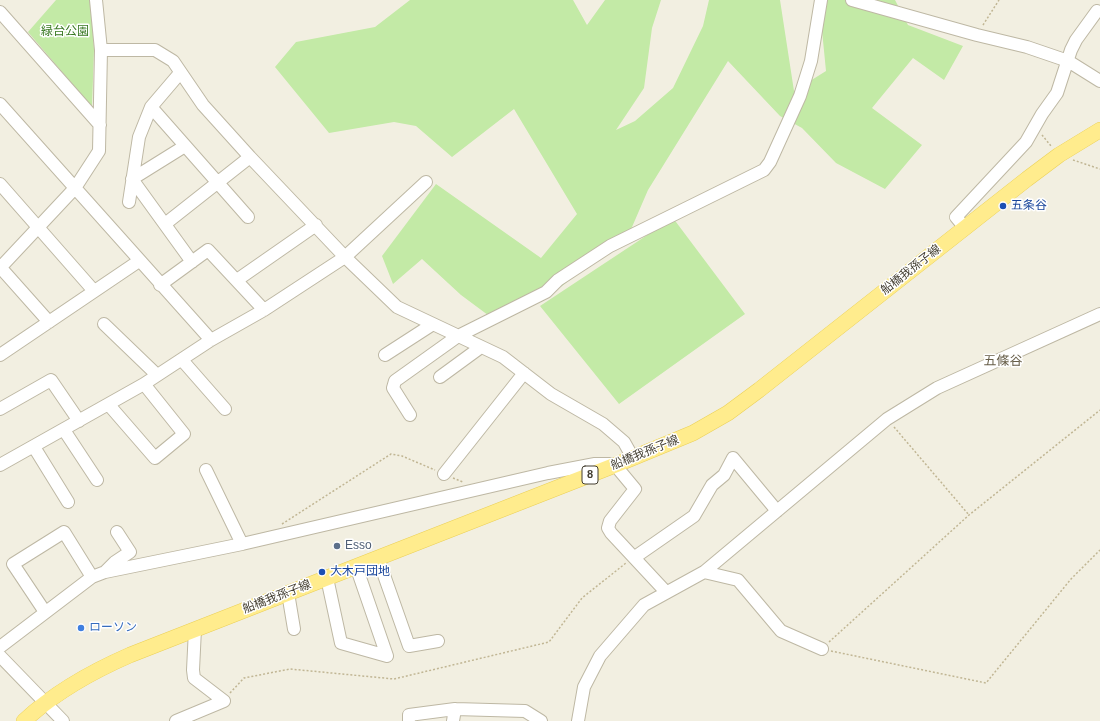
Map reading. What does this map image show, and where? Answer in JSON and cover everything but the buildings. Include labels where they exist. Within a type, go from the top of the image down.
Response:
[{"type":"main road","name":"船橋我孫子線","points":[[24,721],[44,702],[103,666],[618,464],[693,433],[728,413],[1059,155],[1100,130]]},
{"type":"street","points":[[49,322],[0,267],[75,188],[99,151],[101,50],[96,0]]},
{"type":"street","points":[[410,415],[393,388],[395,381],[458,336],[546,292],[558,280],[610,246],[764,170],[770,162],[800,96],[811,61],[821,0]]},
{"type":"street","points":[[852,0],[977,35],[1027,47],[1068,61],[1100,81]]},
{"type":"street","points":[[965,228],[956,217],[1026,142],[1042,114],[1057,93],[1076,40],[1097,11]]},
{"type":"street","points":[[0,12],[100,125]]},
{"type":"street","points":[[101,50],[155,50],[173,60],[180,73],[203,105],[250,157],[345,257],[397,307],[503,357],[551,394],[603,424],[624,442],[632,458]]},
{"type":"street","points":[[129,202],[139,137],[151,107],[180,73]]},
{"type":"street","points":[[0,104],[160,285],[211,340]]},
{"type":"street","points":[[151,107],[248,217]]},
{"type":"street","points":[[132,179],[185,146]]},
{"type":"street","points":[[165,224],[218,184],[250,157]]},
{"type":"street","points":[[132,179],[192,262]]},
{"type":"street","points":[[0,465],[144,384],[211,340],[264,310],[345,257],[426,182]]},
{"type":"street","points":[[0,184],[94,291]]},
{"type":"street","points":[[237,280],[316,225]]},
{"type":"street","points":[[160,285],[208,250],[264,310]]},
{"type":"street","points":[[0,355],[139,261]]},
{"type":"street","points":[[578,721],[584,687],[600,656],[644,605],[704,572],[887,420],[936,388],[1100,314]]},
{"type":"street","points":[[104,324],[157,375]]},
{"type":"street","points":[[385,356],[433,324]]},
{"type":"street","points":[[440,377],[482,347]]},
{"type":"street","points":[[182,360],[224,409]]},
{"type":"street","points":[[444,474],[524,373]]},
{"type":"street","points":[[0,409],[51,380],[79,421]]},
{"type":"street","points":[[109,405],[155,458],[184,434],[144,384]]},
{"type":"street","points":[[64,430],[97,480]]},
{"type":"street","points":[[34,447],[68,502]]},
{"type":"street","points":[[634,557],[694,516],[712,485],[724,475],[733,458],[777,511]]},
{"type":"street","points":[[0,648],[92,577],[106,572],[242,544],[479,489],[595,464],[618,464],[620,471],[635,489],[610,521],[608,528],[610,533],[666,592]]},
{"type":"street","points":[[206,470],[242,544]]},
{"type":"street","points":[[45,612],[13,564],[64,532],[92,577]]},
{"type":"street","points":[[106,572],[115,562],[130,552],[117,532]]},
{"type":"street","points":[[378,558],[409,646],[438,641]]},
{"type":"street","points":[[327,578],[341,643],[388,656],[356,566]]},
{"type":"street","points":[[704,572],[738,580],[781,630],[822,649]]},
{"type":"street","points":[[288,593],[294,629]]},
{"type":"street","points":[[176,721],[193,717],[224,701],[194,678],[195,630]]},
{"type":"street","points":[[0,656],[63,721]]},
{"type":"street","points":[[409,721],[409,715],[498,716],[526,712],[541,721]]},
{"type":"path","points":[[977,35],[999,0]]},
{"type":"path","points":[[822,649],[969,516],[1100,410]]},
{"type":"path","points":[[887,420],[969,516]]},
{"type":"path","points":[[281,524],[391,454],[402,456],[479,489]]},
{"type":"path","points":[[822,649],[986,683],[1071,579],[1100,550]]},
{"type":"green space","name":"緑台公園","points":[[56,0],[91,0],[94,49],[92,107],[28,32]]},
{"type":"green space","points":[[410,0],[573,0],[587,25],[605,0],[661,0],[652,28],[644,88],[616,130],[635,121],[673,88],[703,26],[709,0],[780,0],[794,91],[826,71],[819,0],[895,0],[908,25],[963,46],[944,80],[913,58],[872,108],[922,145],[885,189],[836,163],[802,128],[780,116],[728,61],[648,190],[629,234],[562,286],[496,321],[461,295],[422,259],[393,284],[382,256],[436,184],[541,258],[577,214],[514,109],[452,157],[416,126],[394,122],[329,133],[275,67],[296,42],[375,27]]},
{"type":"green space","points":[[673,218],[745,314],[619,404],[540,306]]},
{"type":"place","name":"五条谷","points":[[1003,206]]},
{"type":"place","name":"Esso","points":[[337,546]]},
{"type":"place","name":"大木戸団地","points":[[322,572]]},
{"type":"place","name":"ローソン","points":[[81,628]]},
{"type":"district","name":"五條谷","points":[[1003,361]]}]
